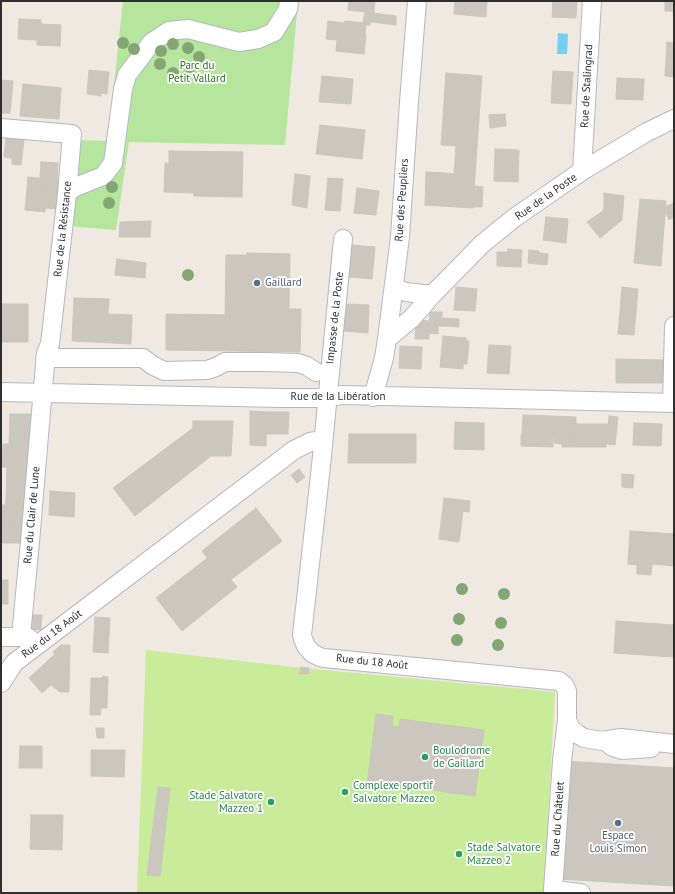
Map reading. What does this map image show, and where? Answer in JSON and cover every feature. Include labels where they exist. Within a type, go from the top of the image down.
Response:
[{"type":"street","points":[[66,194],[73,188],[103,176],[113,163],[122,96],[127,75],[152,42],[169,31],[188,29],[239,42],[258,39],[274,32],[288,9],[289,1]]},
{"type":"street","name":"Rue des Peupliers","points":[[373,397],[384,358],[400,237],[417,1]]},
{"type":"street","name":"Rue de Stalingrad","points":[[582,171],[592,1]]},
{"type":"street","name":"Rue de la Poste","points":[[387,339],[412,318],[432,295],[482,244],[514,218],[582,171],[647,132],[674,119]]},
{"type":"street","name":"Rue de la Résistance","points":[[1,128],[72,134],[50,344],[45,358],[42,393]]},
{"type":"street","name":"Impasse de la Poste","points":[[327,397],[342,239]]},
{"type":"street","points":[[394,288],[406,292],[432,295]]},
{"type":"street","points":[[673,403],[674,326]]},
{"type":"street","points":[[45,358],[144,358],[152,365],[164,371],[207,370],[225,362],[298,363],[308,366],[316,372]]},
{"type":"street","name":"Rue de la Libération","points":[[1,392],[282,398],[318,398],[343,395],[373,397],[673,403]]},
{"type":"street","name":"Rue du Clair de Lune","points":[[21,636],[42,393]]},
{"type":"street","name":"Rue du 18 Août","points":[[327,397],[302,635],[304,643],[309,650],[324,658],[559,681],[564,685],[567,691],[567,720]]},
{"type":"street","name":"Rue du 18 Août","points":[[1,683],[14,663],[294,450],[310,442],[323,440]]},
{"type":"street","points":[[1,637],[27,637],[30,638],[36,646]]},
{"type":"street","points":[[567,720],[571,729],[577,734],[592,739],[605,741],[614,738],[625,738],[674,745]]},
{"type":"street","name":"Rue du Châtelet","points":[[567,720],[562,761],[553,890],[581,893]]},
{"type":"green space","name":"Parc du Petit Vallard","points":[[123,1],[298,1],[285,145],[129,142],[116,230],[68,226],[78,140],[108,141]]},
{"type":"green space","name":"Complexe sportif Salvatore Mazzeo","points":[[146,650],[293,667],[555,692],[544,892],[547,893],[137,893]]},
{"type":"water","points":[[558,33],[568,34],[567,54],[557,54]]},
{"type":"building","points":[[349,1],[375,1],[374,13],[348,10]]},
{"type":"building","points":[[455,1],[487,1],[486,17],[454,14]]},
{"type":"building","points":[[553,1],[577,1],[576,18],[552,17]]},
{"type":"building","points":[[665,1],[674,1],[674,11],[665,11]]},
{"type":"building","points":[[365,12],[396,16],[396,25],[371,22],[370,25],[365,25],[366,23],[363,23]]},
{"type":"building","points":[[19,19],[41,20],[41,24],[61,25],[60,46],[37,45],[37,40],[18,39]]},
{"type":"building","points":[[328,21],[366,23],[364,54],[336,51],[337,40],[326,39]]},
{"type":"building","points":[[667,42],[674,43],[674,77],[665,76]]},
{"type":"building","points":[[89,70],[109,72],[107,94],[101,93],[101,96],[87,94]]},
{"type":"building","points":[[553,71],[573,72],[571,104],[551,103]]},
{"type":"building","points":[[446,73],[482,76],[477,147],[441,145]]},
{"type":"building","points":[[322,76],[353,79],[351,104],[319,102]]},
{"type":"building","points":[[617,78],[644,79],[643,100],[616,99]]},
{"type":"building","points":[[1,80],[13,81],[10,113],[1,113]]},
{"type":"building","points":[[23,84],[61,88],[59,119],[20,116]]},
{"type":"building","points":[[505,114],[506,126],[490,128],[489,115]]},
{"type":"building","points":[[320,125],[365,130],[362,159],[316,154]]},
{"type":"building","points":[[6,138],[24,140],[21,165],[12,164],[12,158],[4,157]]},
{"type":"building","points":[[456,146],[477,147],[475,175],[454,174]]},
{"type":"building","points":[[495,149],[519,150],[518,182],[494,181]]},
{"type":"building","points":[[169,151],[243,152],[242,197],[194,196],[194,193],[164,192],[165,163],[169,163]]},
{"type":"building","points":[[41,162],[58,163],[57,181],[40,178]]},
{"type":"building","points":[[426,172],[475,175],[473,208],[425,205]]},
{"type":"building","points":[[295,174],[310,176],[307,208],[292,205]]},
{"type":"building","points":[[28,177],[48,179],[45,212],[25,210]]},
{"type":"building","points":[[328,178],[343,179],[340,211],[325,210]]},
{"type":"building","points":[[48,180],[63,181],[58,209],[45,208]]},
{"type":"building","points":[[475,186],[483,187],[482,207],[473,207]]},
{"type":"building","points":[[357,188],[379,191],[376,215],[354,213]]},
{"type":"building","points":[[604,193],[624,196],[622,220],[600,238],[587,222],[604,210]]},
{"type":"building","points":[[640,199],[666,201],[661,266],[634,263]]},
{"type":"building","points":[[674,203],[674,217],[669,220],[665,207]]},
{"type":"building","points":[[546,217],[568,219],[566,243],[543,240]]},
{"type":"building","points":[[151,221],[150,237],[119,237],[120,222]]},
{"type":"building","points":[[352,245],[375,247],[372,279],[349,277]]},
{"type":"building","points":[[508,249],[522,250],[521,267],[497,266],[497,252],[508,252]]},
{"type":"building","points":[[529,250],[548,254],[547,265],[528,263]]},
{"type":"building","name":"Gaillard","points":[[247,253],[290,254],[289,309],[301,309],[300,352],[166,350],[166,314],[225,315],[226,255],[247,255]]},
{"type":"building","points":[[117,259],[146,263],[145,278],[115,275]]},
{"type":"building","points":[[456,287],[477,289],[475,311],[454,310]]},
{"type":"building","points":[[622,287],[638,289],[634,335],[618,334]]},
{"type":"building","points":[[74,298],[109,299],[108,314],[132,315],[131,344],[72,341]]},
{"type":"building","points":[[1,304],[28,304],[28,342],[1,342]]},
{"type":"building","points":[[345,304],[369,305],[368,333],[344,331]]},
{"type":"building","points":[[430,312],[442,312],[442,326],[429,326]]},
{"type":"building","points":[[442,318],[459,319],[459,327],[442,326]]},
{"type":"building","points":[[422,320],[429,321],[429,339],[415,339],[416,324]]},
{"type":"building","points":[[429,326],[438,326],[438,334],[429,333]]},
{"type":"building","points":[[443,336],[466,338],[466,341],[469,341],[467,364],[463,364],[463,369],[440,367]]},
{"type":"building","points":[[489,345],[511,346],[509,374],[487,373]]},
{"type":"building","points":[[400,346],[422,347],[421,369],[399,368]]},
{"type":"building","points":[[616,359],[664,360],[663,383],[616,383]]},
{"type":"building","points":[[250,411],[267,412],[266,446],[250,445]]},
{"type":"building","points":[[267,412],[289,412],[288,434],[266,434]]},
{"type":"building","points":[[10,414],[31,414],[26,527],[5,526],[7,467],[2,467],[3,444],[9,444]]},
{"type":"building","points":[[523,415],[576,417],[576,424],[555,423],[554,436],[522,435]]},
{"type":"building","points":[[609,416],[618,417],[615,445],[607,444]]},
{"type":"building","points":[[193,421],[233,421],[231,456],[211,456],[135,516],[113,488],[193,428]]},
{"type":"building","points":[[455,422],[484,423],[484,450],[454,449]]},
{"type":"building","points":[[555,423],[576,424],[575,447],[562,447],[562,444],[554,443]]},
{"type":"building","points":[[634,423],[662,424],[661,446],[633,445]]},
{"type":"building","points":[[576,424],[609,424],[606,447],[575,447]]},
{"type":"building","points":[[349,434],[416,434],[416,463],[348,463]]},
{"type":"building","points":[[521,435],[553,436],[553,447],[521,446]]},
{"type":"building","points":[[299,469],[305,477],[297,483],[291,475]]},
{"type":"building","points":[[622,474],[634,475],[633,488],[622,487]]},
{"type":"building","points":[[50,491],[75,493],[74,517],[49,515]]},
{"type":"building","points":[[444,498],[470,501],[469,512],[463,511],[459,542],[439,539]]},
{"type":"building","points":[[1,505],[6,505],[5,526],[1,526]]},
{"type":"building","points":[[256,508],[282,541],[229,581],[210,556],[207,558],[202,551]]},
{"type":"building","points":[[1,526],[21,527],[20,543],[1,543]]},
{"type":"building","points":[[630,531],[674,534],[674,566],[652,564],[651,575],[637,574],[637,565],[628,564]]},
{"type":"building","points":[[210,556],[229,581],[231,580],[237,587],[182,631],[156,598]]},
{"type":"building","points":[[1,580],[8,580],[8,604],[1,604]]},
{"type":"building","points":[[28,615],[42,615],[41,630],[27,629]]},
{"type":"building","points":[[95,617],[110,618],[108,653],[93,652]]},
{"type":"building","points":[[616,621],[674,625],[673,657],[614,653]]},
{"type":"building","points":[[61,645],[70,645],[69,692],[60,692],[51,685],[42,693],[29,678],[55,654],[53,652]]},
{"type":"building","points":[[301,667],[309,668],[308,674],[300,674]]},
{"type":"building","points":[[103,676],[108,677],[107,708],[101,708],[100,715],[90,715],[91,678],[103,678]]},
{"type":"building","name":"Boulodrome de Gaillard","points":[[376,714],[393,716],[392,726],[399,727],[400,719],[484,730],[475,796],[424,789],[424,786],[416,785],[415,790],[367,784]]},
{"type":"building","points":[[96,728],[104,728],[104,738],[97,738]]},
{"type":"building","points":[[20,746],[42,746],[42,768],[19,768]]},
{"type":"building","points":[[91,750],[125,750],[124,777],[91,776]]},
{"type":"building","name":"Espace Louis Simon","points":[[566,761],[674,768],[674,886],[559,879]]},
{"type":"building","points":[[158,787],[170,788],[160,876],[147,875]]},
{"type":"building","points":[[31,815],[63,815],[62,850],[30,849]]},
{"type":"place","name":"Gaillard","points":[[257,283]]},
{"type":"place","name":"Boulodrome de Gaillard","points":[[425,757]]},
{"type":"place","name":"Complexe sportif Salvatore Mazzeo","points":[[345,792]]},
{"type":"place","name":"Stade Salvatore Mazzeo 1","points":[[271,802]]},
{"type":"place","name":"Espace Louis Simon","points":[[618,823]]},
{"type":"place","name":"Stade Salvatore Mazzeo 2","points":[[459,854]]}]
